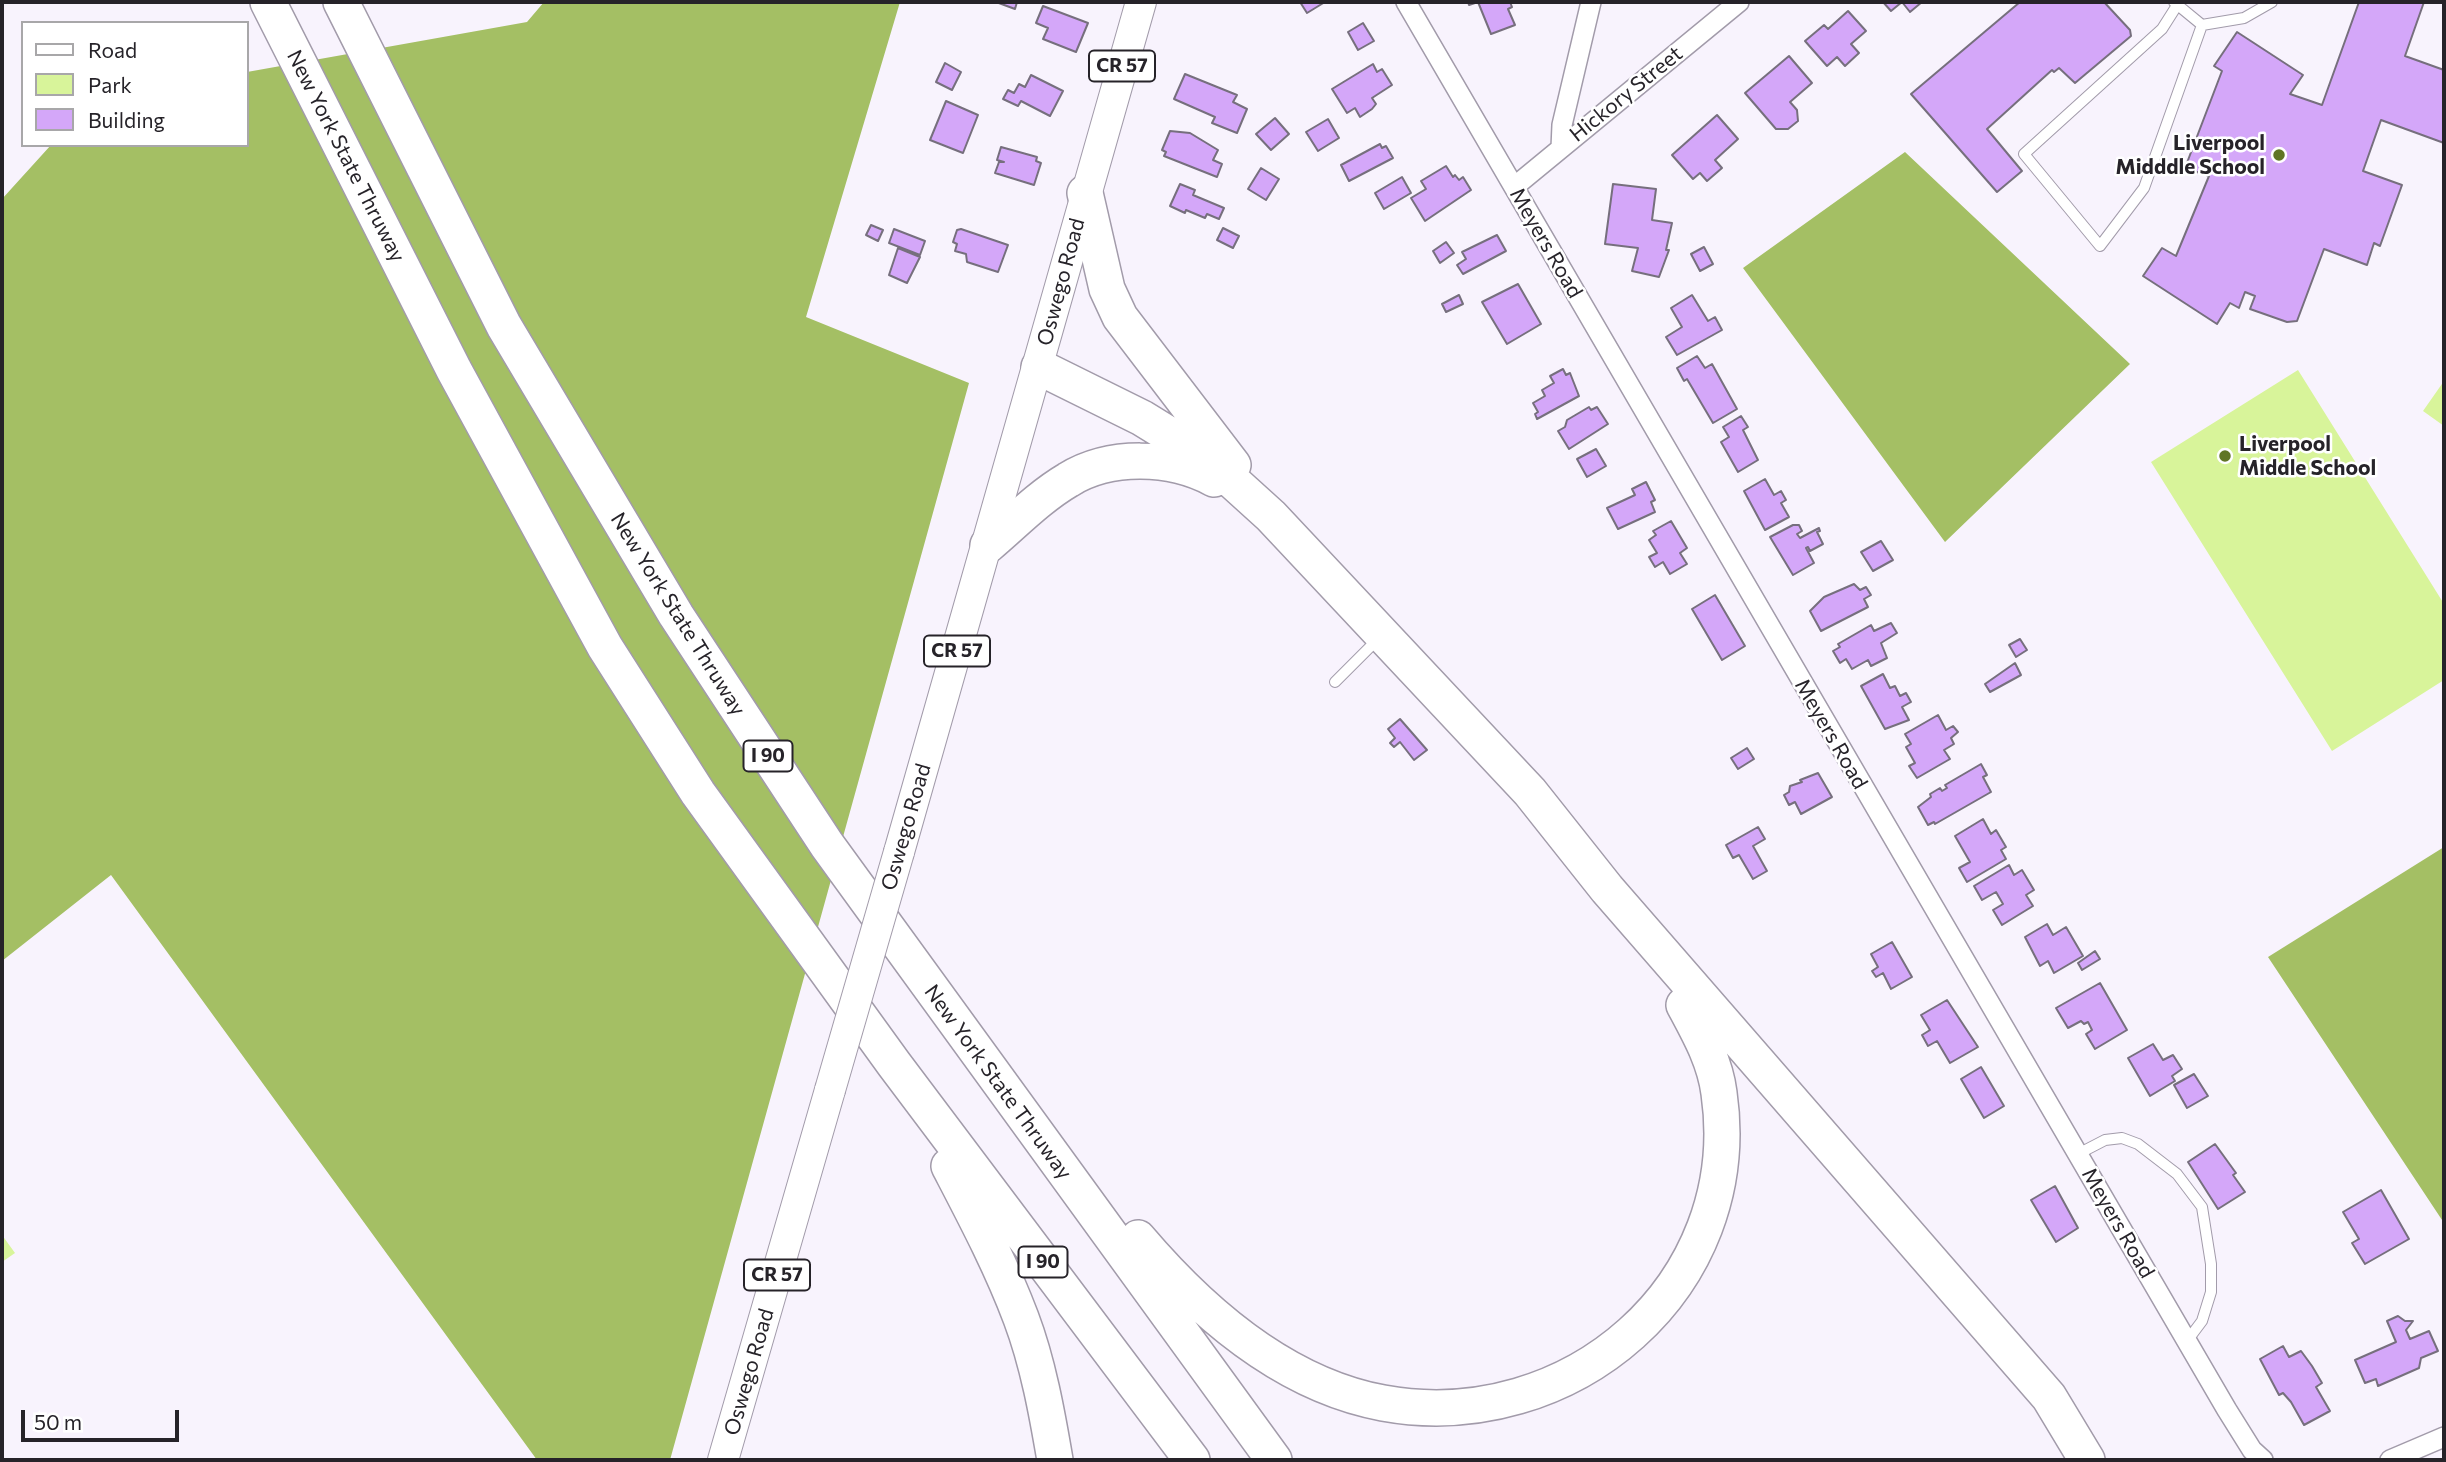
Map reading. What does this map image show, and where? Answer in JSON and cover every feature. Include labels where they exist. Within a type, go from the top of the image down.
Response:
[{"type":"highway","name":"New York State Thruway","points":[[268,2],[454,370],[605,647],[698,793],[894,1064],[1192,1460]]},
{"type":"highway","name":"New York State Thruway","points":[[341,2],[504,326],[676,615],[827,845],[1274,1460]]},
{"type":"highway","points":[[1085,192],[1107,289],[1120,317],[1271,516]]},
{"type":"highway","points":[[1039,367],[1142,418],[1207,458],[1271,516],[1531,792],[1606,890],[2049,1397],[2087,1460]]},
{"type":"highway","points":[[988,545],[1068,480],[1106,464],[1153,461],[1196,470],[1271,516]]},
{"type":"highway","points":[[1439,692],[1506,792],[1684,1005],[2018,1385],[2055,1434],[2069,1460]]},
{"type":"highway","points":[[1003,1090],[1039,1122],[1167,1273],[1223,1322],[1287,1368],[1334,1390],[1384,1403],[1451,1408],[1504,1401],[1555,1383],[1599,1360],[1639,1327],[1673,1289],[1698,1247],[1713,1205],[1722,1149],[1719,1092],[1707,1048],[1684,1005]]},
{"type":"highway","points":[[894,1064],[987,1237],[1022,1320],[1046,1407],[1055,1460]]},
{"type":"main road","name":"CR 57","points":[[1085,192],[1140,2]]},
{"type":"main road","name":"Oswego Road","points":[[723,1460],[1039,367],[1085,192]]},
{"type":"street","name":"Meyers Road","points":[[1406,2],[2187,1341],[2252,1450],[2263,1460]]},
{"type":"street","points":[[1561,148],[1562,125],[1591,2]]},
{"type":"street","name":"Hickory Street","points":[[1514,187],[1739,2]]},
{"type":"street","points":[[2390,1460],[2444,1437]]},
{"type":"lane","points":[[2202,25],[2144,188],[2100,246],[2024,154],[2162,29],[2175,4],[2202,25],[2244,18],[2272,2]]},
{"type":"lane","points":[[1335,682],[1384,634]]},
{"type":"lane","points":[[2078,1154],[2105,1140],[2122,1138],[2138,1144],[2177,1174],[2202,1207],[2211,1264],[2211,1292],[2202,1321],[2187,1341]]},
{"type":"green space","points":[[544,2],[900,2],[806,317],[969,383],[670,1460],[537,1460],[111,875],[2,961],[2,199],[49,147],[248,147],[248,72],[527,22]]},
{"type":"green space","points":[[1905,152],[2130,364],[1945,542],[1743,268]]},
{"type":"green space","points":[[2298,370],[2444,604],[2444,680],[2332,751],[2151,462]]},
{"type":"green space","points":[[2444,381],[2444,426],[2423,411]]},
{"type":"green space","points":[[2444,847],[2444,1223],[2268,957]]},
{"type":"green space","points":[[2,1235],[15,1253],[2,1262]]},
{"type":"building","points":[[996,2],[1017,2],[1015,9]]},
{"type":"building","points":[[1300,2],[1325,2],[1307,13]]},
{"type":"building","points":[[1478,2],[1510,2],[1512,7],[1508,9],[1515,25],[1491,34]]},
{"type":"building","points":[[1883,2],[1902,2],[1891,11]]},
{"type":"building","points":[[1902,2],[1922,2],[1910,12]]},
{"type":"building","points":[[2020,2],[2104,2],[2130,30],[2131,36],[2075,83],[2059,68],[2054,72],[2052,70],[1987,129],[2022,171],[1997,192],[1911,94]]},
{"type":"building","name":"Liverpool Midddle School","points":[[2359,2],[2424,2],[2405,56],[2444,70],[2444,143],[2381,120],[2363,171],[2402,185],[2380,246],[2374,243],[2367,265],[2324,249],[2297,321],[2287,322],[2250,309],[2255,296],[2245,292],[2239,308],[2230,303],[2217,324],[2143,276],[2162,248],[2176,256],[2209,176],[2185,168],[2222,71],[2214,66],[2237,32],[2303,75],[2290,94],[2322,105]]},
{"type":"building","points":[[1043,6],[1088,23],[1076,52],[1043,39],[1048,28],[1036,23]]},
{"type":"building","points":[[1848,11],[1866,31],[1851,44],[1859,53],[1845,66],[1837,57],[1827,66],[1805,41],[1824,25],[1828,29]]},
{"type":"building","points":[[1363,23],[1374,41],[1358,50],[1348,32]]},
{"type":"building","points":[[1789,56],[1812,83],[1790,102],[1797,110],[1798,121],[1788,129],[1776,129],[1745,93]]},
{"type":"building","points":[[945,63],[961,72],[952,90],[936,82]]},
{"type":"building","points":[[1373,64],[1377,72],[1382,69],[1392,85],[1372,98],[1376,104],[1360,117],[1355,108],[1347,113],[1332,89]]},
{"type":"building","points":[[1185,74],[1237,95],[1233,102],[1247,109],[1237,133],[1212,123],[1215,117],[1174,99]]},
{"type":"building","points":[[1031,75],[1063,91],[1050,116],[1021,101],[1018,106],[1003,99],[1008,90],[1014,93],[1019,84],[1025,87]]},
{"type":"building","points":[[946,101],[978,115],[963,153],[930,140]]},
{"type":"building","points":[[1717,115],[1738,139],[1715,160],[1722,168],[1707,181],[1700,173],[1693,179],[1672,155]]},
{"type":"building","points":[[1275,118],[1289,134],[1271,150],[1256,134]]},
{"type":"building","points":[[1328,119],[1339,138],[1318,151],[1306,132]]},
{"type":"building","points":[[1170,131],[1190,133],[1218,150],[1213,160],[1222,164],[1217,177],[1164,156],[1166,152],[1162,150]]},
{"type":"building","points":[[1380,144],[1382,148],[1386,146],[1393,158],[1349,181],[1341,165]]},
{"type":"building","points":[[1001,147],[1037,157],[1036,161],[1041,163],[1034,185],[995,173],[999,162],[1004,162],[997,160]]},
{"type":"building","points":[[1446,166],[1453,177],[1455,175],[1459,180],[1463,177],[1471,190],[1425,221],[1411,198],[1426,189],[1421,181]]},
{"type":"building","points":[[1261,168],[1279,179],[1266,200],[1248,189]]},
{"type":"building","points":[[1402,177],[1411,193],[1384,209],[1375,193]]},
{"type":"building","points":[[1180,184],[1195,190],[1193,195],[1224,208],[1219,219],[1207,214],[1205,218],[1186,210],[1185,213],[1170,206]]},
{"type":"building","points":[[1613,184],[1656,189],[1652,220],[1672,223],[1666,250],[1669,250],[1659,277],[1632,271],[1638,248],[1605,244]]},
{"type":"building","points":[[871,225],[883,230],[878,241],[866,235]]},
{"type":"building","points":[[1223,228],[1239,236],[1233,248],[1217,240]]},
{"type":"building","points":[[894,229],[925,241],[920,255],[889,243]]},
{"type":"building","points":[[957,230],[1008,245],[998,272],[967,262],[966,254],[955,251],[957,244],[953,242]]},
{"type":"building","points":[[1497,235],[1506,251],[1463,274],[1457,265],[1466,259],[1462,252]]},
{"type":"building","points":[[1446,242],[1454,253],[1440,263],[1433,251]]},
{"type":"building","points":[[1704,247],[1713,264],[1700,271],[1691,254]]},
{"type":"building","points":[[898,248],[920,257],[907,283],[889,275]]},
{"type":"building","points":[[1518,284],[1541,324],[1507,344],[1482,302]]},
{"type":"building","points":[[1459,295],[1463,304],[1446,312],[1442,304]]},
{"type":"building","points":[[1692,295],[1708,321],[1715,317],[1722,330],[1677,355],[1666,337],[1682,327],[1671,308]]},
{"type":"building","points":[[1697,356],[1705,368],[1712,364],[1737,409],[1713,423],[1687,379],[1684,381],[1677,368]]},
{"type":"building","points":[[1563,369],[1566,375],[1570,373],[1579,396],[1537,419],[1535,414],[1538,412],[1533,403],[1545,396],[1542,390],[1554,383],[1550,376]]},
{"type":"building","points":[[1589,407],[1591,410],[1597,407],[1608,424],[1569,449],[1558,431],[1565,427],[1567,420]]},
{"type":"building","points":[[1741,416],[1748,427],[1743,430],[1758,460],[1738,472],[1721,442],[1729,437],[1723,427]]},
{"type":"building","points":[[1596,449],[1606,466],[1587,477],[1577,459]]},
{"type":"building","points":[[1765,479],[1774,495],[1781,491],[1786,500],[1781,503],[1789,517],[1765,530],[1744,491]]},
{"type":"building","points":[[1646,482],[1655,500],[1651,502],[1655,512],[1618,529],[1607,508],[1635,495],[1632,489]]},
{"type":"building","points":[[1671,521],[1687,548],[1680,553],[1687,564],[1670,574],[1663,562],[1655,567],[1649,557],[1657,553],[1649,540],[1656,535],[1653,531]]},
{"type":"building","points":[[1793,525],[1799,525],[1802,531],[1797,534],[1800,538],[1819,528],[1820,531],[1817,532],[1823,544],[1810,551],[1806,548],[1814,563],[1793,575],[1770,537]]},
{"type":"building","points":[[1881,541],[1893,560],[1873,571],[1861,552]]},
{"type":"building","points":[[1854,584],[1860,590],[1866,587],[1871,595],[1864,599],[1868,607],[1821,631],[1810,611],[1824,597]]},
{"type":"building","points":[[1715,595],[1745,646],[1722,660],[1692,609]]},
{"type":"building","points":[[1891,623],[1897,633],[1881,643],[1887,658],[1871,666],[1868,660],[1852,669],[1846,659],[1840,663],[1833,651],[1840,647],[1838,644],[1871,625],[1874,631]]},
{"type":"building","points":[[2020,639],[2027,650],[2016,657],[2009,645]]},
{"type":"building","points":[[2015,663],[2021,675],[1990,692],[1985,684]]},
{"type":"building","points":[[1883,674],[1890,688],[1895,686],[1900,696],[1906,693],[1911,702],[1902,707],[1909,720],[1885,729],[1861,686]]},
{"type":"building","points":[[1938,715],[1946,730],[1953,726],[1958,732],[1951,738],[1954,744],[1944,750],[1950,759],[1917,778],[1909,766],[1915,763],[1906,747],[1911,744],[1905,734]]},
{"type":"building","points":[[1400,719],[1427,750],[1414,760],[1400,742],[1394,747],[1390,743],[1395,738],[1388,729]]},
{"type":"building","points":[[1747,748],[1754,759],[1738,769],[1731,758]]},
{"type":"building","points":[[1981,764],[1987,775],[1983,777],[1991,792],[1935,824],[1934,822],[1928,825],[1918,807],[1931,797],[1930,794],[1940,788],[1942,791],[1947,788],[1945,785]]},
{"type":"building","points":[[1818,773],[1832,797],[1801,814],[1795,802],[1789,805],[1784,795],[1789,792],[1790,786]]},
{"type":"building","points":[[1983,819],[1991,834],[1996,830],[2006,847],[2001,850],[2006,859],[1967,882],[1959,868],[1970,862],[1955,836]]},
{"type":"building","points":[[1758,827],[1765,839],[1753,846],[1767,871],[1753,879],[1739,855],[1733,858],[1726,845]]},
{"type":"building","points":[[2009,865],[2014,875],[2022,870],[2034,890],[2026,895],[2033,906],[2002,925],[1993,910],[2003,904],[1996,892],[1982,900],[1974,886]]},
{"type":"building","points":[[2047,924],[2053,935],[2066,927],[2083,956],[2054,973],[2048,961],[2040,966],[2025,937]]},
{"type":"building","points":[[1892,942],[1912,977],[1891,989],[1883,973],[1876,977],[1872,971],[1878,967],[1871,954]]},
{"type":"building","points":[[2095,951],[2100,959],[2082,970],[2078,963]]},
{"type":"building","points":[[2100,983],[2127,1030],[2095,1049],[2086,1034],[2092,1030],[2088,1022],[2084,1024],[2081,1021],[2068,1028],[2056,1008]]},
{"type":"building","points":[[1947,1000],[1978,1047],[1950,1063],[1937,1041],[1928,1046],[1922,1035],[1930,1030],[1921,1015]]},
{"type":"building","points":[[2153,1044],[2163,1060],[2173,1055],[2182,1069],[2172,1076],[2175,1081],[2150,1096],[2128,1058]]},
{"type":"building","points":[[1981,1067],[2004,1106],[1984,1118],[1961,1079]]},
{"type":"building","points":[[2194,1074],[2208,1096],[2187,1108],[2174,1085]]},
{"type":"building","points":[[2215,1144],[2236,1173],[2233,1175],[2245,1192],[2218,1209],[2188,1162]]},
{"type":"building","points":[[2055,1186],[2078,1228],[2056,1242],[2031,1200]]},
{"type":"building","points":[[2381,1190],[2409,1239],[2365,1264],[2352,1243],[2359,1239],[2343,1212]]},
{"type":"building","points":[[2398,1316],[2405,1321],[2413,1321],[2406,1330],[2410,1339],[2429,1331],[2438,1351],[2421,1358],[2419,1368],[2378,1386],[2376,1379],[2365,1383],[2355,1360],[2396,1342],[2387,1321]]},
{"type":"building","points":[[2283,1346],[2289,1357],[2301,1351],[2312,1366],[2322,1383],[2316,1387],[2330,1411],[2304,1425],[2291,1402],[2283,1393],[2279,1395],[2260,1359]]},
{"type":"place","name":"Liverpool Midddle School","points":[[2279,155]]},
{"type":"place","name":"Liverpool Middle School","points":[[2225,456]]}]
